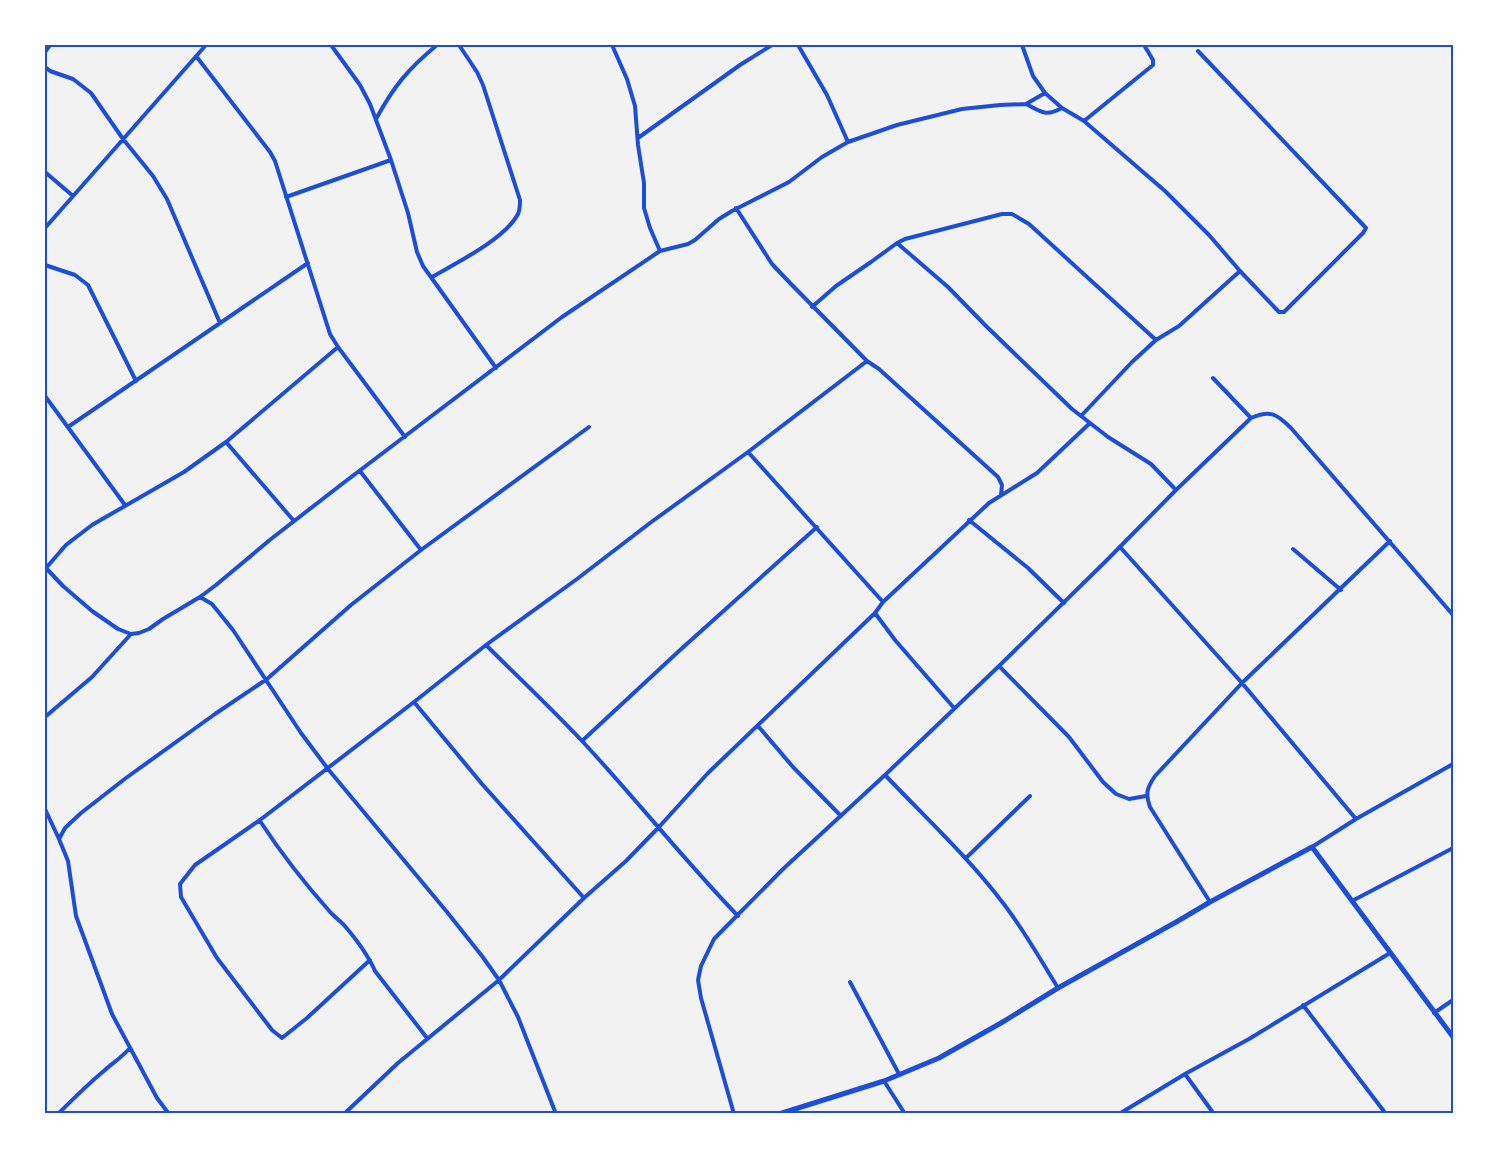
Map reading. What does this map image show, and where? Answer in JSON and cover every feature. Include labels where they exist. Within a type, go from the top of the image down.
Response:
[{"type":"street","points":[[45,52],[50,45]]},
{"type":"street","points":[[45,228],[206,45]]},
{"type":"street","points":[[331,45],[360,85],[370,104],[392,160],[417,252],[423,266],[496,368]]},
{"type":"street","points":[[376,119],[388,96],[406,73],[437,45]]},
{"type":"street","points":[[432,277],[501,234],[519,212],[520,200],[483,85],[459,45]]},
{"type":"street","points":[[612,45],[627,79],[635,106],[644,183],[644,208],[660,251]]},
{"type":"street","points":[[638,139],[715,82],[772,45]]},
{"type":"street","points":[[798,45],[827,95],[849,142]]},
{"type":"street","points":[[1022,45],[1033,76],[1045,93],[1062,108],[1084,121],[1165,191],[1280,312],[1284,312],[1366,228],[1198,51]]},
{"type":"street","points":[[1084,121],[1153,65],[1153,60],[1144,45]]},
{"type":"street","points":[[196,56],[275,161],[330,334],[405,437]]},
{"type":"street","points":[[45,67],[73,79],[90,93],[153,176],[161,188],[220,323]]},
{"type":"street","points":[[338,347],[226,442],[184,472],[92,525],[66,545],[46,568],[92,611],[118,628],[131,634],[139,633],[200,597],[294,521],[562,317],[660,251],[695,240],[718,219],[789,182],[822,157],[849,142],[897,126],[962,109],[1026,104],[1045,93]]},
{"type":"street","points":[[1026,104],[1044,113],[1052,114],[1062,108]]},
{"type":"street","points":[[286,197],[392,160]]},
{"type":"street","points":[[45,172],[73,196]]},
{"type":"street","points":[[736,208],[772,264],[867,361],[904,391],[998,477],[1002,485],[1001,495]]},
{"type":"street","points":[[812,307],[836,286],[905,239],[1002,214],[1012,214],[1029,224],[1156,340]]},
{"type":"street","points":[[897,243],[948,287],[1081,416],[1108,437],[1151,464],[1176,490]]},
{"type":"street","points":[[68,427],[308,263]]},
{"type":"street","points":[[45,265],[75,275],[88,285],[136,381]]},
{"type":"street","points":[[1081,416],[1156,340],[1179,326],[1240,271]]},
{"type":"street","points":[[370,960],[282,1038],[272,1030],[217,958],[181,897],[180,884],[195,866],[328,769],[486,645],[748,452],[867,361]]},
{"type":"street","points":[[1213,378],[1251,418]]},
{"type":"street","points":[[45,396],[125,505]]},
{"type":"street","points":[[734,1114],[698,980],[701,966],[714,939],[783,870],[885,776],[1064,603],[1251,418],[1263,413],[1278,415],[1453,615]]},
{"type":"street","points":[[344,1114],[351,1112],[398,1063],[499,980],[626,861],[708,773],[875,614],[883,602],[969,520],[989,502],[1037,474],[1090,423]]},
{"type":"street","points":[[59,839],[65,828],[81,813],[126,777],[267,679],[351,605],[421,550],[589,427]]},
{"type":"street","points":[[226,442],[294,521]]},
{"type":"street","points":[[748,452],[883,602]]},
{"type":"street","points":[[360,471],[421,550]]},
{"type":"street","points":[[969,520],[1028,568],[1064,603]]},
{"type":"street","points":[[582,741],[817,527]]},
{"type":"street","points":[[1210,902],[1150,807],[1146,796],[1149,785],[1242,683],[1390,541]]},
{"type":"street","points":[[1120,548],[1242,683],[1356,819]]},
{"type":"street","points":[[1293,549],[1341,590]]},
{"type":"street","points":[[200,597],[212,604],[233,630],[301,733],[328,769],[447,912],[499,980],[518,1017],[556,1114]]},
{"type":"street","points":[[875,614],[954,708]]},
{"type":"street","points":[[45,717],[92,677],[131,634]]},
{"type":"street","points":[[486,645],[582,741],[738,916]]},
{"type":"street","points":[[999,666],[1069,737],[1102,782],[1116,794],[1129,799],[1146,796]]},
{"type":"street","points":[[414,702],[482,784],[584,898]]},
{"type":"street","points":[[758,726],[841,816]]},
{"type":"street","points":[[779,1114],[884,1081],[939,1058],[1210,902],[1312,847],[1356,819],[1453,764]]},
{"type":"street","points":[[1447,768],[1453,770]]},
{"type":"street","points":[[885,776],[966,858],[1017,921],[1058,988]]},
{"type":"street","points":[[966,858],[1030,796]]},
{"type":"street","points":[[45,808],[68,861],[76,916],[112,1014],[169,1114]]},
{"type":"street","points":[[260,820],[274,842],[333,915],[344,925],[370,960],[375,971],[427,1038]]},
{"type":"street","points":[[1312,847],[1453,1037]]},
{"type":"street","points":[[1352,902],[1453,848]]},
{"type":"street","points":[[1119,1114],[1249,1039],[1390,952]]},
{"type":"street","points":[[850,982],[899,1074]]},
{"type":"street","points":[[1434,1013],[1453,1000]]},
{"type":"street","points":[[1303,1005],[1386,1114]]},
{"type":"street","points":[[58,1114],[130,1048]]},
{"type":"street","points":[[1185,1074],[1214,1114]]},
{"type":"street","points":[[884,1081],[905,1114]]}]
